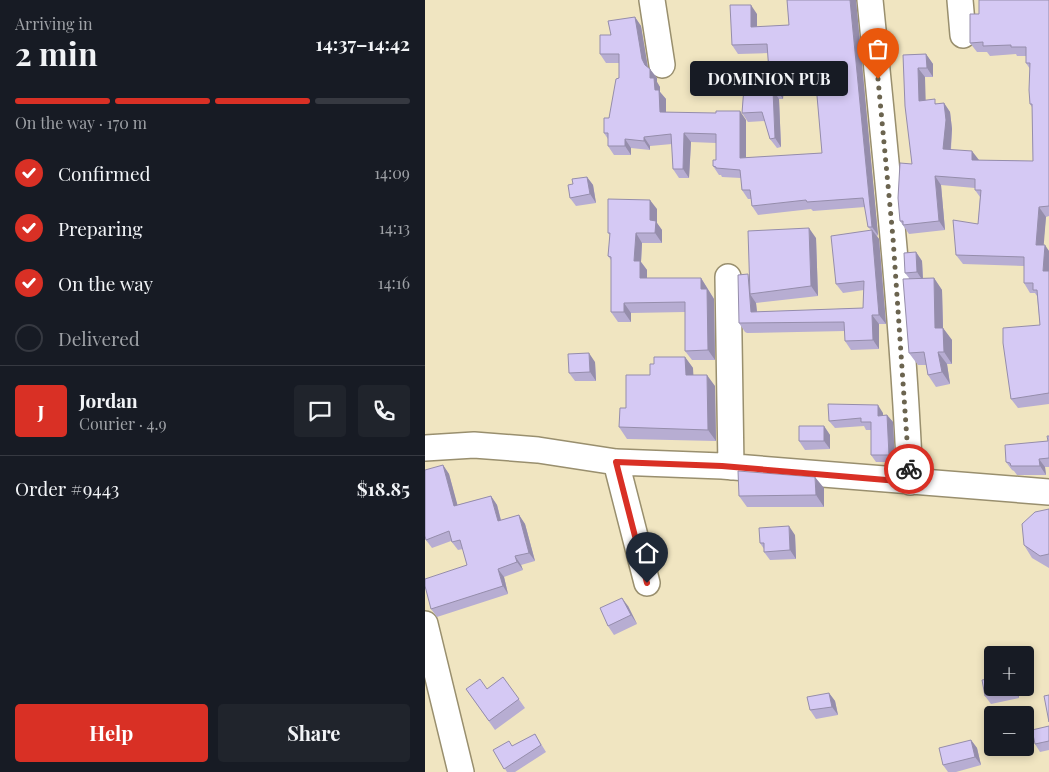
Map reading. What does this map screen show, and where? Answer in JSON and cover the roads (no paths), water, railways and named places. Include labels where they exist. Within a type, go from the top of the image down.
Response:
[{"type":"street","points":[[652,0],[662,65]]},
{"type":"street","points":[[870,0],[893,238],[910,482]]},
{"type":"street","points":[[960,0],[963,35]]},
{"type":"street","points":[[729,277],[731,467]]},
{"type":"street","points":[[425,448],[474,445],[538,450],[616,462],[731,467],[1049,492]]},
{"type":"street","points":[[616,462],[647,583]]},
{"type":"street","points":[[425,624],[461,772]]},
{"type":"place","name":"DOMINION PUB","points":[[878,79]]}]
